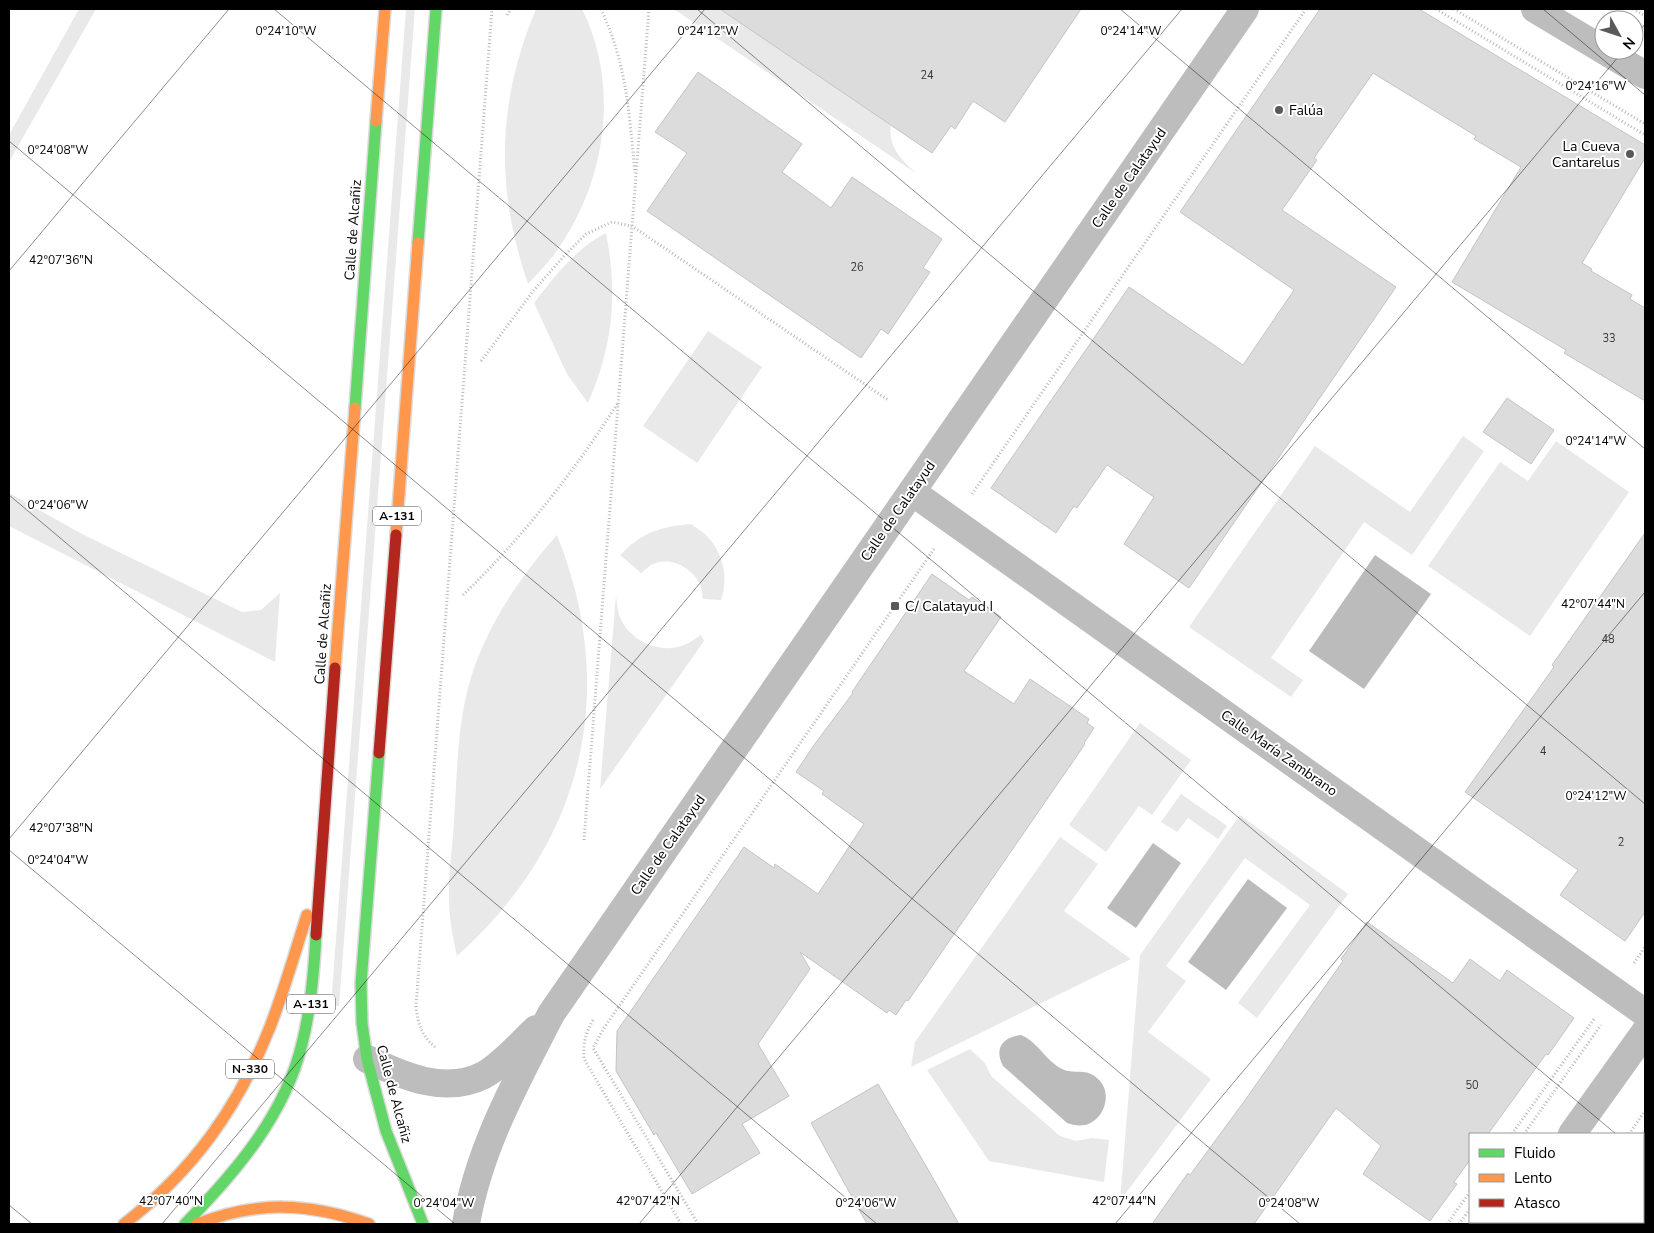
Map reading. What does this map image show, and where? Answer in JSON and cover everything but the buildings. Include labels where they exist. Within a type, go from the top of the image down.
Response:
[{"type":"main road","name":"Calle de Alcañiz","points":[[185,1224],[228,1177],[251,1147],[289,1083],[302,1046],[311,1000],[385,9]]},
{"type":"main road","name":"Calle de Alcañiz","points":[[423,1224],[386,1131],[367,1059],[362,1023],[362,983],[436,9]]},
{"type":"main road","name":"N-330","points":[[124,1224],[138,1215],[194,1159],[238,1094],[270,1026],[319,880]]},
{"type":"main road","points":[[197,1224],[234,1211],[272,1205],[309,1207],[350,1216],[369,1224]]},
{"type":"street","name":"Calle de Calatayud","points":[[466,1224],[473,1191],[490,1139],[551,1014],[1246,9]]},
{"type":"street","points":[[1535,9],[1645,75]]},
{"type":"street","name":"Calle María Zambrano","points":[[912,492],[1645,1013]]},
{"type":"street","name":"Calle de Calatayud","points":[[367,1059],[396,1073],[422,1081],[450,1084],[464,1082],[484,1075],[500,1063],[551,1014]]},
{"type":"street","points":[[1573,1133],[1645,1032]]},
{"type":"path","points":[[441,1050],[427,1040],[420,1030],[416,1006],[492,9]]},
{"type":"path","points":[[507,15],[511,9]]},
{"type":"path","points":[[601,9],[611,31],[621,63],[627,96],[635,182]]},
{"type":"path","points":[[584,840],[649,9]]},
{"type":"path","points":[[967,500],[1306,9]]},
{"type":"path","points":[[1436,9],[1645,135]]},
{"type":"path","points":[[1454,9],[1645,124]]},
{"type":"path","points":[[1633,9],[1645,16]]},
{"type":"path","points":[[481,361],[534,290],[565,255],[586,234],[612,222],[632,226],[888,400]]},
{"type":"path","points":[[463,595],[494,565],[530,524],[580,459],[618,402]]},
{"type":"path","points":[[698,1224],[593,1048],[604,1028],[939,542]]},
{"type":"path","points":[[1525,1133],[1618,994],[1645,947]]},
{"type":"path","points":[[1513,1133],[1618,994]]},
{"type":"path","points":[[593,1020],[585,1035],[584,1059],[681,1224]]},
{"type":"path","points":[[1630,1133],[1645,1112]]},
{"type":"path","points":[[1448,1224],[1469,1193]]},
{"type":"path","points":[[1459,1224],[1469,1210]]},
{"type":"shaded area","points":[[79,9],[96,9],[9,162],[9,135]]},
{"type":"shaded area","points":[[406,9],[415,9],[339,1006],[331,1005]]},
{"type":"shaded area","points":[[536,9],[582,9],[594,38],[601,67],[604,98],[603,128],[598,159],[589,188],[577,216],[562,243],[528,284],[517,248],[510,213],[505,145],[514,78],[523,44]]},
{"type":"shaded area","points":[[674,9],[720,9],[891,125],[892,140],[897,152],[917,174]]},
{"type":"shaded area","points":[[606,233],[612,277],[611,320],[603,361],[588,403],[567,374],[534,303],[575,255]]},
{"type":"shaded area","points":[[708,331],[762,367],[697,463],[643,426]]},
{"type":"shaded area","points":[[1463,436],[1484,451],[1412,555],[1364,522],[1271,658],[1303,680],[1291,697],[1189,627],[1315,446],[1410,512]]},
{"type":"shaded area","points":[[1556,441],[1629,492],[1530,636],[1428,566],[1500,462],[1528,481]]},
{"type":"shaded area","points":[[9,493],[82,534],[242,612],[261,610],[280,593],[275,662],[9,526]]},
{"type":"shaded area","points":[[691,524],[707,536],[721,558],[724,583],[721,600],[703,599],[701,586],[696,578],[680,565],[660,562],[651,565],[641,573],[620,555],[636,541],[652,532]]},
{"type":"shaded area","points":[[557,535],[576,594],[586,651],[586,708],[578,762],[561,815],[535,865],[500,912],[457,956],[450,914],[449,880],[464,704],[475,667],[492,626],[529,569]]},
{"type":"shaded area","points":[[1375,555],[1431,594],[1364,689],[1309,651]]},
{"type":"shaded area","points":[[616,595],[618,613],[623,624],[629,632],[646,643],[665,648],[674,648],[686,644],[701,635],[704,641],[600,789]]},
{"type":"shaded area","points":[[1140,723],[1191,760],[1152,815],[1139,806],[1106,852],[1069,825]]},
{"type":"shaded area","points":[[1181,794],[1227,826],[1218,839],[1188,818],[1177,832],[1161,822]]},
{"type":"shaded area","points":[[1240,815],[1348,894],[1257,1018],[1238,1003],[1310,905],[1245,858],[1166,966],[1186,981],[1148,1032],[1211,1079],[1120,1201],[1140,955]]},
{"type":"shaded area","points":[[1060,837],[1098,864],[1064,911],[1131,959],[911,1067],[915,1042]]},
{"type":"shaded area","points":[[1153,843],[1181,863],[1136,928],[1107,908]]},
{"type":"shaded area","points":[[1248,879],[1287,908],[1226,990],[1188,962]]},
{"type":"shaded area","points":[[1021,1035],[1032,1042],[1062,1069],[1089,1073],[1098,1079],[1103,1085],[1106,1098],[1105,1105],[1098,1118],[1085,1125],[1067,1123],[1003,1066],[999,1054],[1002,1045],[1009,1038]]},
{"type":"shaded area","points":[[970,1049],[985,1063],[991,1076],[1060,1136],[1076,1141],[1092,1138],[1109,1140],[1104,1182],[989,1161],[927,1070]]},
{"type":"shaded area","points":[[1645,1128],[1645,1224],[1577,1224],[1644,1223],[1644,1133],[1642,1133]]},
{"type":"traffic: fast","points":[[418,243],[436,9]]},
{"type":"traffic: fast","points":[[355,408],[376,121]]},
{"type":"traffic: fast","points":[[379,753],[361,983],[362,1023],[367,1059],[386,1131],[423,1224]]},
{"type":"traffic: fast","points":[[185,1224],[240,1163],[271,1119],[284,1095],[294,1070],[308,1017],[316,935]]},
{"type":"traffic: slow","points":[[376,121],[385,9]]},
{"type":"traffic: slow","points":[[396,535],[418,243]]},
{"type":"traffic: slow","points":[[335,668],[355,408]]},
{"type":"traffic: slow","points":[[124,1224],[149,1204],[192,1160],[228,1111],[257,1057],[270,1027],[307,915]]},
{"type":"traffic: slow","points":[[197,1224],[241,1211],[283,1207],[325,1211],[369,1224]]},
{"type":"traffic: jam","points":[[379,753],[396,535]]},
{"type":"traffic: jam","points":[[316,935],[335,668]]},
{"type":"place","name":"Falúa","points":[[1279,110]]},
{"type":"place","name":"La Cueva Cantarelus","points":[[1630,154]]},
{"type":"place","name":"C/ Calatayud I","points":[[895,606]]}]
